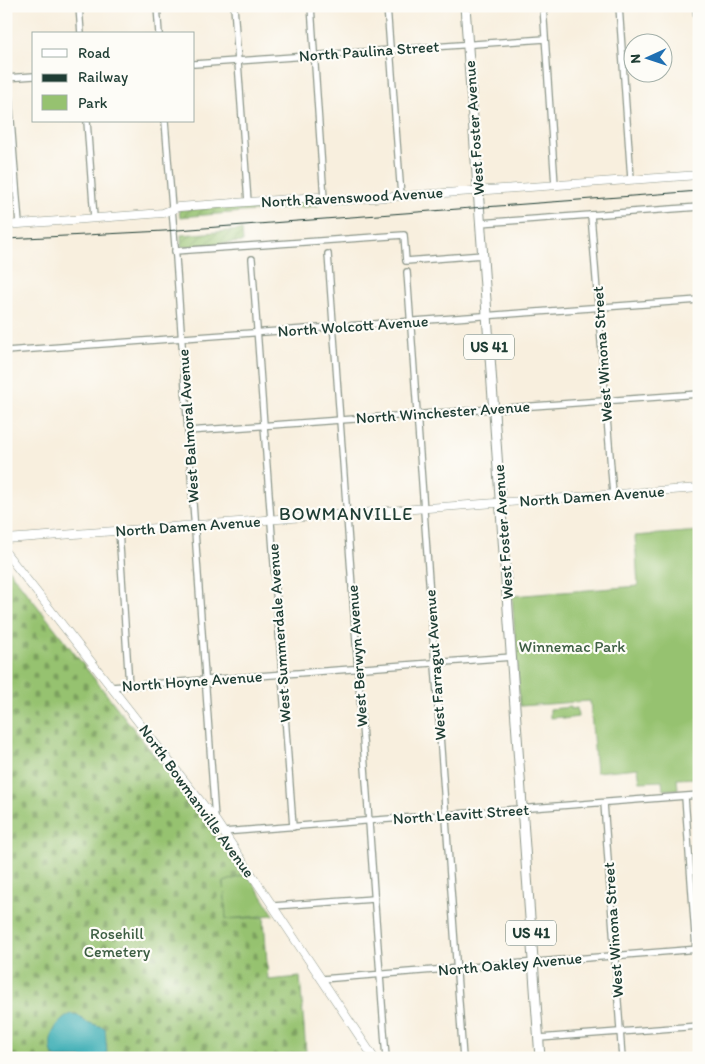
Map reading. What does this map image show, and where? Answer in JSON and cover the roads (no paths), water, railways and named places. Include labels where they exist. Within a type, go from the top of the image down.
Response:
[{"type":"main road","name":"West Foster Avenue","points":[[465,6],[540,1058]]},
{"type":"street","points":[[79,6],[81,32]]},
{"type":"street","points":[[157,6],[159,32]]},
{"type":"street","points":[[234,6],[248,202]]},
{"type":"street","points":[[311,6],[324,199]]},
{"type":"street","points":[[387,6],[401,196]]},
{"type":"street","points":[[543,6],[555,185]]},
{"type":"street","points":[[619,6],[632,179]]},
{"type":"street","points":[[696,6],[699,47]]},
{"type":"street","name":"North Paulina Street","points":[[195,64],[545,39]]},
{"type":"street","points":[[6,56],[18,224]]},
{"type":"street","points":[[7,78],[32,76]]},
{"type":"street","points":[[88,122],[94,218]]},
{"type":"street","name":"West Balmoral Avenue","points":[[165,122],[216,821]]},
{"type":"street","name":"North Ravenswood Avenue","points":[[6,225],[163,213],[178,207],[318,197],[331,201],[699,175]]},
{"type":"street","points":[[480,223],[699,207]]},
{"type":"street","name":"West Winona Street","points":[[592,214],[612,494]]},
{"type":"street","points":[[175,250],[404,235],[406,261],[483,255]]},
{"type":"street","name":"West Berwyn Avenue","points":[[328,254],[386,1058]]},
{"type":"street","name":"West Summerdale Avenue","points":[[252,259],[293,827]]},
{"type":"street","name":"West Farragut Avenue","points":[[407,272],[463,1058]]},
{"type":"street","name":"North Wolcott Avenue","points":[[6,351],[699,300]]},
{"type":"street","name":"North Winchester Avenue","points":[[188,431],[699,394]]},
{"type":"street","name":"North Damen Avenue","points":[[6,539],[699,488]]},
{"type":"street","points":[[118,531],[129,686]]},
{"type":"street","name":"North Bowmanville Avenue","points":[[6,553],[216,821],[374,1058]]},
{"type":"street","name":"North Hoyne Avenue","points":[[111,687],[512,657]]},
{"type":"street","name":"North Leavitt Street","points":[[223,832],[699,796]]},
{"type":"street","points":[[685,797],[697,949]]},
{"type":"street","name":"West Winona Street","points":[[604,803],[622,1058]]},
{"type":"street","points":[[273,906],[374,899]]},
{"type":"street","name":"North Oakley Avenue","points":[[322,979],[697,949]]},
{"type":"street","points":[[538,1038],[699,1026]]},
{"type":"water","points":[[71,1014],[78,1015],[84,1021],[105,1028],[107,1053],[102,1058],[56,1058],[53,1056],[51,1037],[53,1032],[65,1017]]},
{"type":"railway","points":[[6,239],[164,231],[699,191]]},
{"type":"district","name":"BOWMANVILLE","points":[[346,514]]},
{"type":"park label","name":"Winnemac Park","points":[[572,646]]},
{"type":"park label","name":"Rosehill Cemetery","points":[[117,942]]}]
